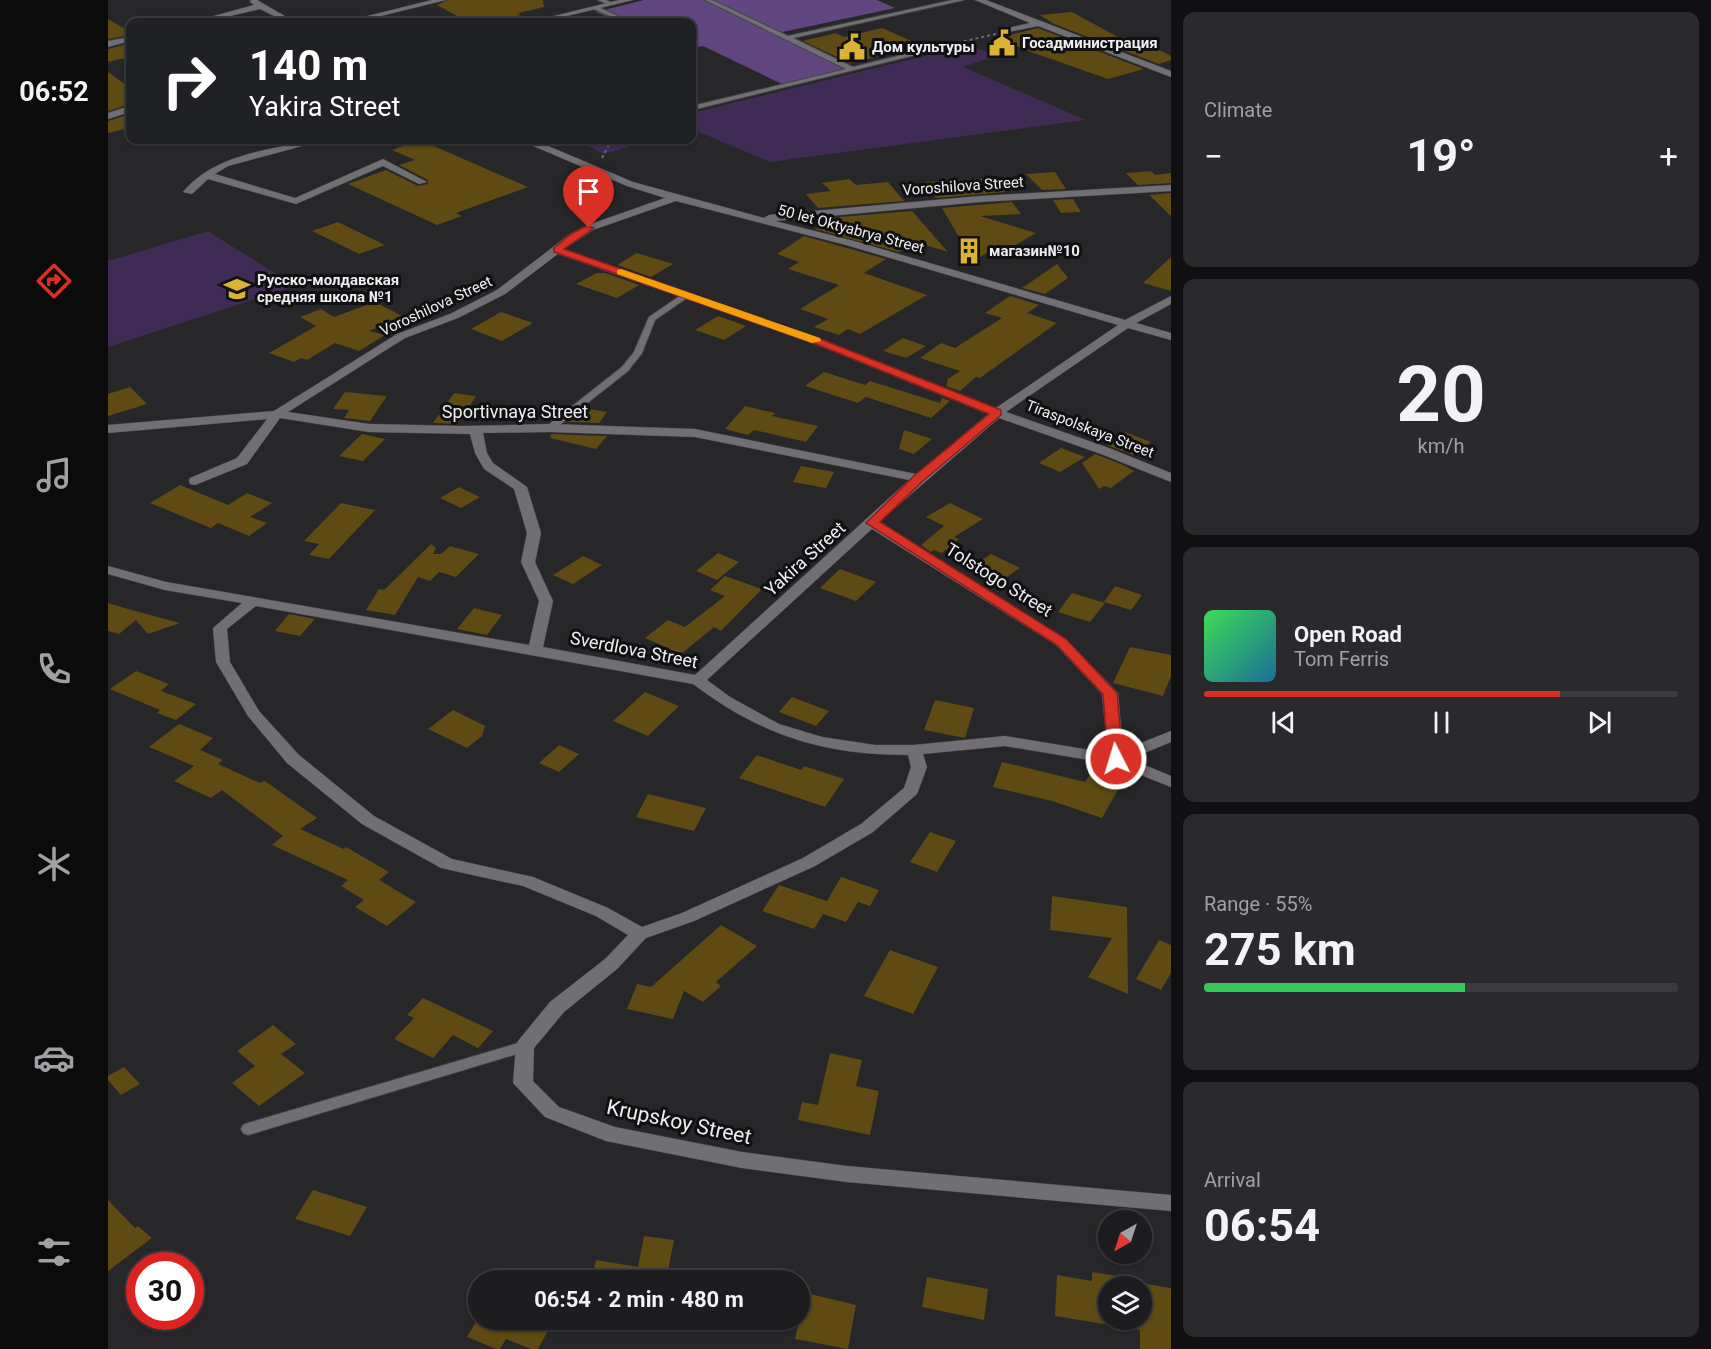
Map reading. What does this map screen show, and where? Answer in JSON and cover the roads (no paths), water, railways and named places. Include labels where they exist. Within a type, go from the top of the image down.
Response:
[{"type":"street","points":[[248,0],[284,18]]},
{"type":"street","points":[[365,18],[442,0]]},
{"type":"street","points":[[548,18],[599,4],[629,0]]},
{"type":"street","points":[[979,0],[1170,73]]},
{"type":"street","points":[[212,18],[261,6]]},
{"type":"street","points":[[1011,30],[1038,23]]},
{"type":"street","points":[[108,44],[126,40]]},
{"type":"street","points":[[108,116],[126,110]]},
{"type":"street","points":[[188,192],[206,175],[225,164],[303,144]]},
{"type":"street","name":"50 let Oktyabrya Street","points":[[536,144],[630,184],[675,198],[850,243],[1171,337]]},
{"type":"street","points":[[206,175],[296,201],[383,162],[422,182]]},
{"type":"street","name":"Voroshilova Street","points":[[757,219],[980,199],[1171,188]]},
{"type":"street","name":"Voroshilova Street","points":[[195,481],[242,461],[277,414],[400,336],[454,316],[501,292],[574,236],[589,228],[675,198]]},
{"type":"street","name":"Tiraspolskaya Street","points":[[558,250],[819,342],[997,413],[1106,451],[1171,478]]},
{"type":"street","name":"Yakira Street","points":[[698,680],[919,478],[997,413],[1128,323],[1171,299]]},
{"type":"street","name":"Sportivnaya Street","points":[[108,429],[277,414],[369,428],[476,430],[550,428],[695,433],[919,478]]},
{"type":"street","points":[[476,430],[480,454],[490,469],[520,487],[534,533],[528,562],[546,601],[535,650]]},
{"type":"street","name":"Tolstogo Street","points":[[872,523],[1061,642],[1110,693],[1116,759]]},
{"type":"street","name":"Sverdlova Street","points":[[108,570],[165,586],[698,680],[725,700],[774,727],[820,742],[875,750],[914,750],[1005,741],[1116,759],[1171,782]]},
{"type":"street","points":[[252,602],[220,628],[223,662],[254,713],[293,759],[368,820],[447,864],[527,881],[602,912],[640,934]]},
{"type":"street","points":[[1116,759],[1171,736]]},
{"type":"street","points":[[525,1046],[557,1007],[611,964],[640,934],[688,917],[809,862],[867,828],[911,790],[919,767],[914,750]]},
{"type":"street","name":"Krupskoy Street","points":[[525,1046],[523,1083],[552,1112],[613,1135],[742,1160],[847,1174],[1171,1203]]},
{"type":"lane","points":[[708,0],[852,69]]},
{"type":"lane","points":[[787,38],[961,0]]},
{"type":"lane","points":[[599,4],[622,18]]},
{"type":"lane","points":[[696,107],[942,46]]},
{"type":"lane","points":[[540,146],[548,144]]},
{"type":"lane","points":[[550,428],[625,369],[638,353],[652,319],[687,294]]},
{"type":"lane","points":[[248,1129],[525,1046]]},
{"type":"place","name":"Госадминистрация","points":[[1002,43]]},
{"type":"place","name":"Дом культуры","points":[[852,47]]},
{"type":"place","name":"магазин№10","points":[[969,251]]},
{"type":"place","name":"Русско-молдавская средняя школа №1","points":[[237,289]]}]
